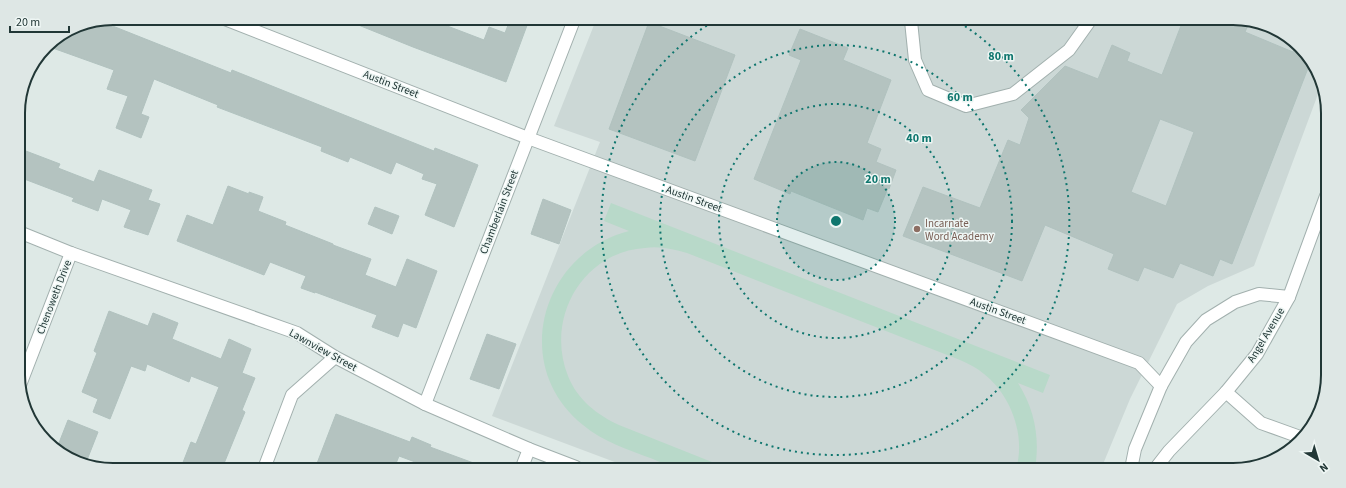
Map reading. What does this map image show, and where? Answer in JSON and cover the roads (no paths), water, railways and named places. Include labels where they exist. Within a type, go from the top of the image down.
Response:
[{"type":"street","name":"Austin Street","points":[[240,25],[528,138],[1139,363],[1161,386]]},
{"type":"street","name":"Chamberlain Street","points":[[425,404],[572,25]]},
{"type":"street","points":[[911,25],[915,60],[928,90],[966,106],[1013,94],[1070,50],[1087,25]]},
{"type":"street","name":"Angel Avenue","points":[[1160,463],[1169,451],[1226,392],[1257,354],[1289,297],[1321,210]]},
{"type":"street","name":"Lawnview Street","points":[[25,234],[71,253],[297,333],[335,357],[425,404],[528,449],[565,463]]},
{"type":"street","name":"Chenoweth Drive","points":[[25,372],[71,253]]},
{"type":"street","points":[[1132,463],[1134,449],[1161,386],[1186,342],[1206,320],[1234,302],[1259,294],[1289,297]]},
{"type":"street","points":[[265,463],[292,395],[335,357]]},
{"type":"street","points":[[1226,392],[1261,423],[1296,436]]},
{"type":"street","points":[[523,463],[528,449]]},
{"type":"place","name":"Incarnate Word Academy","points":[[917,229]]}]
